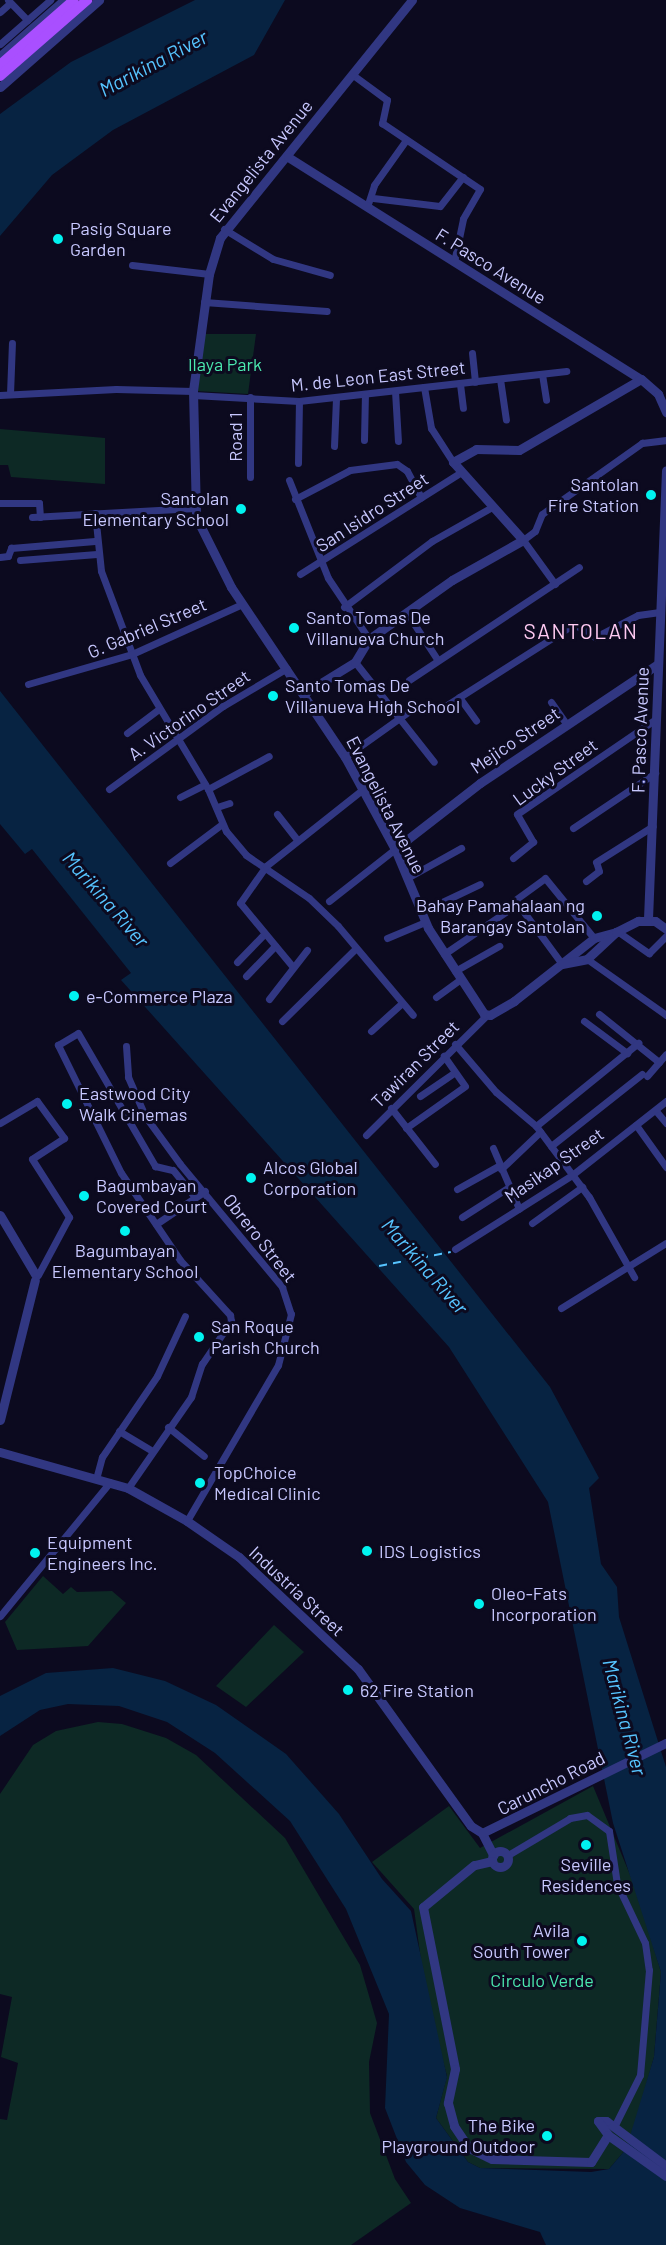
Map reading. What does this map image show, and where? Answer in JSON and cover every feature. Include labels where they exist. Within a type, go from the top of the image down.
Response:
[{"type":"main road","points":[[0,65],[74,0]]},
{"type":"main road","points":[[0,76],[87,0]]},
{"type":"street","points":[[0,44],[50,0]]},
{"type":"street","points":[[0,56],[64,0]]},
{"type":"street","points":[[0,87],[99,0]]},
{"type":"street","name":"Evangelista Avenue","points":[[412,0],[288,157],[224,229],[209,274],[193,393],[196,510],[204,534],[242,604],[345,757],[363,789],[395,849],[425,922],[444,954],[487,1015]]},
{"type":"street","points":[[0,12],[9,1],[27,20]]},
{"type":"street","points":[[353,75],[387,100],[381,121],[480,189],[463,219],[454,262]]},
{"type":"street","points":[[367,207],[374,198],[374,185],[406,140]]},
{"type":"street","name":"F. Pasco Avenue","points":[[288,157],[640,380],[658,394],[666,412]]},
{"type":"street","points":[[374,198],[440,206],[463,177]]},
{"type":"street","points":[[224,229],[272,258],[330,275]]},
{"type":"street","points":[[132,265],[209,274]]},
{"type":"street","points":[[204,302],[327,311]]},
{"type":"street","points":[[10,394],[12,343]]},
{"type":"street","points":[[472,353],[476,382]]},
{"type":"street","name":"M. de Leon East Street","points":[[0,395],[193,393],[299,401],[336,399],[566,371]]},
{"type":"street","points":[[542,374],[546,400]]},
{"type":"street","points":[[500,379],[506,420]]},
{"type":"street","points":[[453,462],[476,449],[512,451],[526,447],[640,380]]},
{"type":"street","points":[[460,384],[463,408]]},
{"type":"street","points":[[424,387],[430,428],[460,473],[523,540],[555,584]]},
{"type":"street","points":[[395,391],[398,441]]},
{"type":"street","points":[[364,440],[365,394]]},
{"type":"street","name":"Road 1","points":[[250,398],[250,477]]},
{"type":"street","points":[[334,446],[336,399]]},
{"type":"street","points":[[298,464],[299,401]]},
{"type":"street","points":[[303,694],[355,662],[369,639],[452,580],[535,531],[542,514],[606,464],[642,442],[666,440]]},
{"type":"street","points":[[295,499],[350,470],[397,464],[407,471],[421,497]]},
{"type":"street","name":"F. Pasco Avenue","points":[[648,919],[654,825],[666,471]]},
{"type":"street","name":"San Isidro Street","points":[[300,574],[321,563],[460,473]]},
{"type":"street","points":[[289,480],[321,563],[344,607],[369,639]]},
{"type":"street","points":[[0,503],[39,502],[40,517]]},
{"type":"street","points":[[344,607],[432,542],[492,507]]},
{"type":"street","points":[[32,517],[196,510]]},
{"type":"street","points":[[94,513],[97,554],[132,654],[158,710],[206,786],[217,807],[222,824],[246,855],[267,866],[316,905],[412,1015]]},
{"type":"street","points":[[0,557],[8,556],[11,548],[95,541]]},
{"type":"street","points":[[20,560],[97,554]]},
{"type":"street","points":[[409,680],[437,659],[579,567]]},
{"type":"street","name":"G. Gabriel Street","points":[[28,684],[132,654],[242,604]]},
{"type":"street","points":[[447,705],[577,622],[587,636],[595,637],[638,615],[660,612]]},
{"type":"street","points":[[407,613],[437,659]]},
{"type":"street","points":[[355,662],[398,720],[434,762]]},
{"type":"street","name":"Mejico Street","points":[[395,849],[480,783],[658,664]]},
{"type":"street","name":"A. Victorino Street","points":[[110,789],[179,741],[224,706],[286,668]]},
{"type":"street","points":[[459,697],[476,720]]},
{"type":"street","points":[[551,702],[567,725]]},
{"type":"street","points":[[126,733],[158,710]]},
{"type":"street","points":[[345,757],[411,710]]},
{"type":"street","name":"Lucky Street","points":[[513,858],[534,842],[517,814],[656,719]]},
{"type":"street","points":[[180,797],[269,756]]},
{"type":"street","points":[[573,828],[655,773]]},
{"type":"street","points":[[293,967],[240,903],[267,866],[363,789]]},
{"type":"street","points":[[217,807],[229,803]]},
{"type":"street","points":[[277,814],[297,840]]},
{"type":"street","points":[[170,863],[222,824]]},
{"type":"street","points":[[586,881],[599,871],[596,862],[654,825]]},
{"type":"street","points":[[407,878],[461,848]]},
{"type":"street","points":[[329,901],[395,849]]},
{"type":"street","points":[[562,964],[516,900],[545,878],[594,938]]},
{"type":"street","points":[[421,912],[480,884]]},
{"type":"street","points":[[444,954],[517,904]]},
{"type":"street","points":[[487,1015],[562,964],[594,938],[648,919],[666,929]]},
{"type":"street","points":[[387,938],[425,922]]},
{"type":"street","points":[[616,931],[649,953],[666,936]]},
{"type":"street","points":[[562,964],[586,959],[616,931]]},
{"type":"street","points":[[237,962],[264,934]]},
{"type":"street","points":[[246,976],[274,946]]},
{"type":"street","points":[[436,997],[458,975],[499,946]]},
{"type":"street","points":[[282,1022],[355,949]]},
{"type":"street","points":[[269,999],[307,950]]},
{"type":"street","points":[[586,959],[666,1015]]},
{"type":"street","points":[[371,1031],[402,1003]]},
{"type":"street","points":[[599,1014],[659,1062]]},
{"type":"street","name":"Tawiran Street","points":[[366,1135],[455,1044],[487,1015]]},
{"type":"street","points":[[584,1021],[627,1053]]},
{"type":"street","points":[[128,1488],[151,1450],[191,1397],[202,1364],[231,1321],[227,1311],[180,1260],[121,1173],[58,1048],[78,1033],[155,1166],[173,1170],[195,1197]]},
{"type":"street","points":[[457,1189],[501,1166],[538,1129],[638,1043]]},
{"type":"street","points":[[455,1044],[496,1092],[538,1129],[582,1187],[634,1277]]},
{"type":"street","name":"Obrero Street","points":[[126,1046],[128,1077],[146,1116],[282,1287],[290,1327],[284,1350],[240,1436],[188,1521]]},
{"type":"street","points":[[551,1146],[644,1075],[666,1054]]},
{"type":"street","points":[[406,1128],[465,1086],[444,1056]]},
{"type":"street","points":[[420,1096],[455,1072]]},
{"type":"street","points":[[0,1124],[37,1101],[64,1138],[33,1159],[69,1217],[36,1276],[0,1419]]},
{"type":"street","name":"Masikap Street","points":[[455,1249],[572,1175],[666,1101]]},
{"type":"street","points":[[391,1108],[435,1164]]},
{"type":"street","points":[[656,1111],[666,1123]]},
{"type":"street","points":[[636,1125],[666,1167]]},
{"type":"street","points":[[493,1148],[519,1209]]},
{"type":"street","points":[[462,1216],[508,1187]]},
{"type":"street","points":[[532,1223],[582,1187]]},
{"type":"street","points":[[156,1224],[205,1191]]},
{"type":"street","points":[[0,1215],[36,1276]]},
{"type":"street","points":[[561,1308],[627,1263],[666,1242]]},
{"type":"street","points":[[96,1479],[102,1457],[157,1376],[185,1316]]},
{"type":"street","points":[[168,1427],[204,1456]]},
{"type":"street","points":[[119,1431],[151,1450]]},
{"type":"street","name":"Industria Street","points":[[0,1452],[128,1488],[188,1521],[239,1557],[358,1669],[471,1826],[482,1833],[493,1858]]},
{"type":"street","points":[[0,1616],[110,1482]]},
{"type":"street","name":"Caruncho Road","points":[[482,1833],[554,1801],[666,1743]]},
{"type":"street","points":[[493,1858],[503,1867],[508,1856],[570,1818],[587,1815],[609,1831],[617,1884],[645,1942],[649,1970],[640,2075],[615,2133],[591,2162],[492,2159],[469,2148],[454,2126],[448,2103],[455,2069],[423,1907],[474,1865],[493,1858],[502,1851],[508,1856]]},
{"type":"street","points":[[615,2133],[666,2166]]},
{"type":"street","points":[[615,2133],[666,2176]]},
{"type":"green space","name":"Ilaya Park","points":[[202,334],[256,334],[248,394],[196,391]]},
{"type":"green space","points":[[0,429],[105,438],[105,484],[11,477],[8,465],[0,465]]},
{"type":"green space","points":[[43,1576],[63,1594],[71,1587],[77,1592],[112,1591],[126,1603],[88,1646],[17,1650],[5,1622]]},
{"type":"green space","points":[[274,1625],[304,1652],[246,1707],[216,1686]]},
{"type":"green space","points":[[98,1722],[122,1724],[166,1738],[196,1755],[285,1838],[360,1965],[377,2023],[369,2062],[370,2113],[395,2179],[411,2203],[351,2245],[0,2245],[0,2119],[7,2120],[18,2063],[1,2057],[12,1997],[0,1994],[0,1794],[33,1745],[56,1731]]},
{"type":"green space","name":"Circulo Verde","points":[[593,1786],[636,1889],[661,1972],[654,2057],[637,2117],[626,2149],[609,2169],[480,2168],[468,2162],[436,2118],[447,2076],[426,1997],[414,1909],[372,1862],[449,1806],[480,1848]]},
{"type":"water","name":"Marikina River","points":[[195,0],[285,0],[254,55],[113,130],[52,175],[0,236],[0,114],[71,62]]},
{"type":"water","name":"Marikina River","points":[[0,691],[550,1387],[599,1478],[589,1488],[601,1564],[617,1587],[619,1617],[666,1767],[666,2245],[546,2245],[540,2232],[460,2208],[425,2185],[406,2162],[385,2108],[389,2014],[346,1909],[290,1821],[215,1753],[167,1722],[119,1706],[68,1704],[40,1710],[0,1736],[0,1696],[46,1673],[113,1668],[165,1681],[216,1705],[286,1754],[339,1814],[382,1879],[411,1911],[447,2077],[436,2118],[468,2162],[480,2168],[591,2172],[609,2169],[626,2149],[654,2057],[661,1972],[613,1823],[548,1502],[449,1347],[121,980],[131,973],[32,849],[25,854],[0,824]]},
{"type":"ferry route","points":[[379,1266],[451,1252]]},
{"type":"place","name":"Pasig Square Garden","points":[[58,239]]},
{"type":"place","name":"Santolan Fire Station","points":[[651,495]]},
{"type":"place","name":"Santolan Elementary School","points":[[241,509]]},
{"type":"place","name":"Santo Tomas De Villanueva Church","points":[[294,628]]},
{"type":"place","name":"Santo Tomas De Villanueva High School","points":[[273,696]]},
{"type":"place","name":"Bahay Pamahalaan ng Barangay Santolan","points":[[597,916]]},
{"type":"place","name":"e-Commerce Plaza","points":[[74,996]]},
{"type":"place","name":"Eastwood City Walk Cinemas","points":[[67,1104]]},
{"type":"place","name":"Alcos Global Corporation","points":[[251,1178]]},
{"type":"place","name":"Bagumbayan Covered Court","points":[[84,1196]]},
{"type":"place","name":"Bagumbayan Elementary School","points":[[125,1231]]},
{"type":"place","name":"San Roque Parish Church","points":[[199,1337]]},
{"type":"place","name":"TopChoice Medical Clinic","points":[[200,1483]]},
{"type":"place","name":"IDS Logistics","points":[[367,1551]]},
{"type":"place","name":"Equipment Engineers Inc.","points":[[35,1553]]},
{"type":"place","name":"Oleo-Fats Incorporation","points":[[479,1604]]},
{"type":"place","name":"62 Fire Station","points":[[348,1690]]},
{"type":"place","name":"Seville Residences","points":[[586,1845]]},
{"type":"place","name":"Avila South Tower","points":[[582,1941]]},
{"type":"place","name":"The Bike Playground Outdoor","points":[[547,2136]]},
{"type":"district","name":"SANTOLAN","points":[[581,631]]}]
